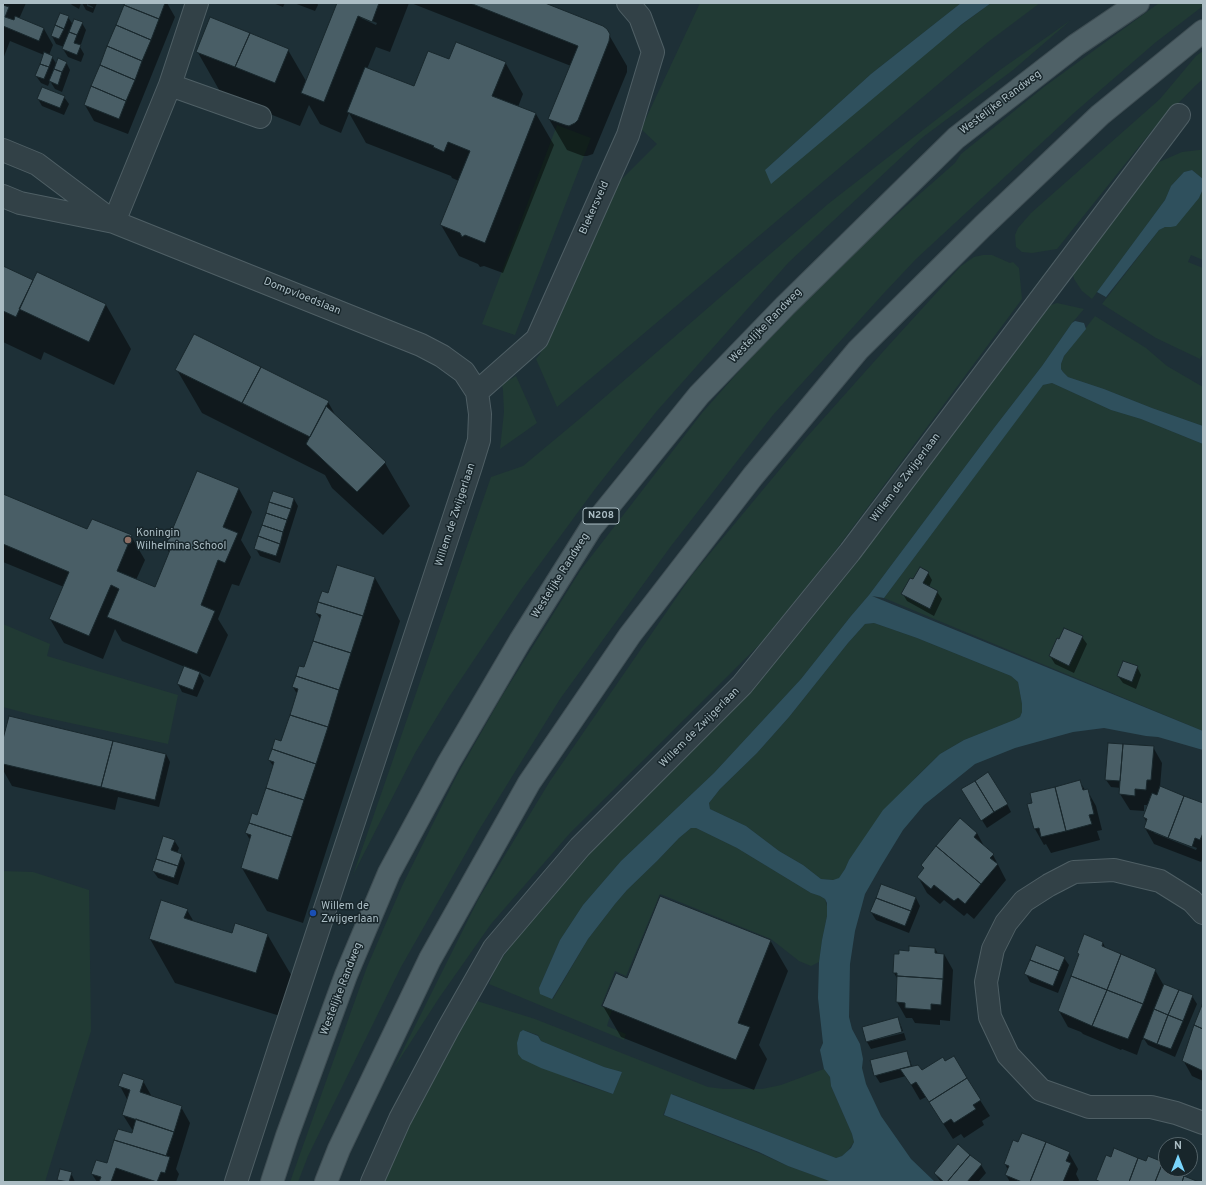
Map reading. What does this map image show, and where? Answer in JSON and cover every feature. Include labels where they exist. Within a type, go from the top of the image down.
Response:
[{"type":"main road","name":"Westelijke Randweg","points":[[272,1182],[287,1136],[346,975],[389,872],[449,762],[520,641],[591,528],[699,395],[785,306],[956,138],[1076,46],[1138,3]]},
{"type":"main road","points":[[326,1182],[342,1142],[430,959],[529,783],[630,635],[753,476],[858,350],[983,226],[1100,115],[1203,31]]},
{"type":"street","points":[[114,222],[170,85],[198,3]]},
{"type":"street","name":"Blekersveld","points":[[477,392],[537,339],[628,135],[653,52],[640,17],[628,3]]},
{"type":"street","points":[[170,85],[260,117]]},
{"type":"street","name":"Willem de Zwijgerlaan","points":[[372,1182],[400,1119],[494,948],[580,847],[742,685],[850,552],[1179,115]]},
{"type":"street","name":"Dompvloedslaan","points":[[3,150],[38,164],[114,222]]},
{"type":"street","name":"Dompvloedslaan","points":[[3,196],[20,203],[114,222],[421,345],[442,356],[464,372],[477,392]]},
{"type":"street","name":"Willem de Zwijgerlaan","points":[[236,1182],[278,1049],[479,440],[480,414],[477,392]]},
{"type":"street","points":[[1203,914],[1192,901],[1160,881],[1114,870],[1074,872],[1049,885],[1024,901],[1006,923],[993,949],[986,982],[990,1017],[1008,1055],[1041,1090],[1089,1107],[1151,1107],[1176,1113],[1203,1123]]},
{"type":"green space","points":[[700,3],[961,3],[871,74],[765,170],[991,3],[1040,3],[988,42],[557,407],[536,359],[540,354],[562,293],[609,192],[657,144],[641,129]]},
{"type":"green space","points":[[1159,3],[1203,3],[1203,6],[1156,42],[1075,112],[916,259],[773,415],[671,546],[560,699],[479,830],[401,967],[308,1156],[298,1182],[290,1182],[367,967],[402,886],[457,775],[502,696],[580,571],[702,413],[771,335],[847,258],[955,163],[961,154],[1044,87]]},
{"type":"green space","points":[[1071,20],[1013,70],[923,137],[789,262],[656,412],[595,489],[520,591],[449,697],[415,753],[353,875],[491,477],[523,466],[828,204],[1000,70]]},
{"type":"green space","points":[[1203,51],[1203,79],[1154,128],[1057,249],[1032,253],[1022,252],[1016,247],[1015,235],[1018,228],[1031,213],[1160,99],[1196,56]]},
{"type":"green space","points":[[557,125],[591,138],[515,335],[482,324]]},
{"type":"green space","points":[[1203,150],[1203,179],[1192,170],[1184,172],[1171,186],[1165,200],[1092,299],[1082,291],[1074,279],[1072,269],[1152,165],[1182,152]]},
{"type":"green space","points":[[1203,189],[1203,260],[1191,255],[1188,262],[1203,268],[1203,353],[1200,359],[1156,338],[1102,304],[1159,230],[1165,227],[1171,227],[1199,198]]},
{"type":"green space","points":[[992,255],[1010,263],[1013,262],[1019,268],[1022,299],[833,554],[764,640],[570,833],[491,924],[439,998],[394,1068],[479,898],[550,781],[692,575],[806,438],[889,345],[961,266],[974,257]]},
{"type":"green space","points":[[1057,303],[1084,309],[869,595],[801,679],[714,773],[621,861],[583,905],[560,940],[539,988],[553,999],[588,939],[615,904],[679,838],[691,828],[696,828],[737,848],[811,893],[825,899],[827,916],[819,962],[811,966],[799,961],[771,939],[660,894],[626,976],[615,971],[601,1006],[612,1010],[607,1026],[626,1034],[624,1040],[489,984],[496,967],[533,914],[599,841],[767,669],[796,637],[968,414],[1013,354],[1045,307]]},
{"type":"green space","points":[[1095,316],[1146,348],[1167,366],[1203,387],[1203,426],[1068,377],[1063,372],[1061,369],[1061,364],[1064,356]]},
{"type":"green space","points":[[516,376],[537,423],[500,449],[504,412],[502,384]]},
{"type":"green space","points":[[1052,383],[1111,410],[1141,419],[1203,444],[1203,731],[884,598],[1039,389],[1043,385]]},
{"type":"green space","points":[[874,623],[917,638],[1011,676],[1018,682],[1022,712],[1020,717],[964,740],[940,754],[917,776],[849,860],[839,879],[821,879],[803,865],[779,851],[746,826],[710,809],[709,803],[720,789],[757,753],[789,717],[865,624]]},
{"type":"green space","points":[[3,624],[50,644],[47,656],[178,695],[168,744],[33,715],[3,707]]},
{"type":"green space","points":[[3,871],[33,872],[89,890],[91,1031],[45,1182],[3,1182]]},
{"type":"green space","points":[[477,1001],[535,1019],[708,1087],[724,1089],[762,1089],[781,1085],[824,1069],[830,1077],[831,1086],[854,1142],[847,1152],[836,1158],[672,1094],[663,1115],[788,1166],[833,1182],[377,1182],[418,1088]],"holes":[[[523,1030],[538,1035],[541,1041],[604,1067],[622,1072],[613,1094],[573,1081],[520,1032]]]},
{"type":"water","points":[[961,3],[991,3],[962,24],[771,184],[765,170],[871,74]]},
{"type":"water","points":[[1192,170],[1203,179],[1203,189],[1199,198],[1176,226],[1165,227],[1159,230],[1106,297],[1097,292],[1165,200],[1171,186],[1184,172]]},
{"type":"water","points":[[1075,321],[1084,323],[1086,329],[1064,356],[1061,364],[1061,369],[1068,377],[1203,426],[1203,444],[1141,419],[1111,410],[1052,383],[1043,385],[884,598],[872,596],[1203,731],[1203,750],[1158,737],[1104,728],[1073,732],[1015,748],[975,764],[924,805],[903,830],[865,894],[855,931],[850,964],[849,1017],[852,1029],[860,1044],[863,1059],[862,1068],[866,1084],[881,1116],[911,1159],[935,1182],[832,1182],[788,1166],[759,1152],[664,1115],[671,1094],[836,1158],[842,1156],[851,1148],[854,1142],[852,1134],[831,1086],[830,1077],[824,1069],[820,1050],[823,1043],[818,998],[819,962],[827,916],[827,903],[825,899],[811,893],[737,848],[696,828],[691,828],[627,890],[615,904],[588,939],[552,999],[540,994],[539,988],[560,940],[583,905],[621,861],[714,773],[801,679],[869,595],[1042,366],[1072,323]],"holes":[[[874,623],[917,638],[1011,676],[1018,682],[1022,712],[1020,717],[964,740],[940,754],[883,810],[849,860],[839,878],[833,880],[821,879],[803,865],[779,851],[746,826],[710,809],[709,803],[720,789],[757,753],[789,717],[865,624]]]},
{"type":"water","points":[[523,1030],[538,1036],[541,1041],[604,1067],[622,1072],[613,1094],[541,1068],[522,1059],[518,1054],[517,1043],[520,1032]]},
{"type":"building","points":[[125,3],[165,3],[159,19],[124,5]]},
{"type":"building","points":[[337,3],[379,3],[372,22],[358,16],[324,102],[301,93]]},
{"type":"building","points":[[470,3],[545,3],[603,26],[607,29],[610,34],[609,41],[578,120],[575,123],[569,126],[548,119],[578,46]]},
{"type":"building","points":[[3,5],[9,7],[5,17],[14,20],[15,16],[44,28],[39,41],[3,26]]},
{"type":"building","points":[[124,5],[159,19],[151,40],[116,25]]},
{"type":"building","points":[[60,13],[69,16],[64,29],[55,25]]},
{"type":"building","points":[[210,17],[250,33],[235,67],[196,52]]},
{"type":"building","points":[[74,19],[83,22],[77,35],[69,32]]},
{"type":"building","points":[[55,25],[64,29],[59,39],[51,36]]},
{"type":"building","points":[[116,25],[151,40],[142,61],[107,46]]},
{"type":"building","points":[[69,32],[77,35],[74,43],[81,45],[77,55],[62,49]]},
{"type":"building","points":[[250,33],[289,49],[275,83],[235,67]]},
{"type":"building","points":[[456,42],[506,62],[492,96],[536,113],[485,243],[465,235],[462,237],[460,233],[440,225],[470,151],[448,142],[444,152],[433,147],[434,146],[347,112],[365,67],[414,86],[428,51],[449,59]]},
{"type":"building","points":[[107,46],[142,61],[135,80],[100,65]]},
{"type":"building","points":[[44,52],[53,56],[49,67],[40,64]]},
{"type":"building","points":[[58,58],[67,62],[62,72],[54,69]]},
{"type":"building","points":[[40,64],[49,67],[44,79],[35,76]]},
{"type":"building","points":[[100,65],[135,80],[126,101],[91,86]]},
{"type":"building","points":[[54,69],[62,72],[58,85],[49,81]]},
{"type":"building","points":[[91,86],[126,101],[119,119],[84,105]]},
{"type":"building","points":[[42,87],[65,96],[60,108],[37,99]]},
{"type":"building","points":[[3,266],[33,280],[16,317],[3,311]]},
{"type":"building","points":[[37,272],[106,304],[89,342],[19,309]]},
{"type":"building","points":[[194,334],[261,367],[242,403],[175,370]]},
{"type":"building","points":[[261,367],[329,401],[310,437],[242,403]]},
{"type":"building","points":[[326,406],[386,462],[357,492],[306,444]]},
{"type":"building","points":[[197,471],[239,488],[223,527],[238,533],[225,563],[218,560],[201,605],[215,611],[197,654],[107,617],[119,589],[111,585],[89,636],[49,619],[69,572],[3,544],[3,494],[87,529],[92,519],[132,535],[117,571],[155,587],[170,550],[165,547]]},
{"type":"building","points":[[273,491],[294,498],[291,509],[269,502]]},
{"type":"building","points":[[269,502],[291,509],[287,520],[266,513]]},
{"type":"building","points":[[266,513],[287,520],[283,532],[262,525]]},
{"type":"building","points":[[262,525],[283,532],[280,544],[258,536]]},
{"type":"building","points":[[258,536],[280,544],[276,556],[254,549]]},
{"type":"building","points":[[337,565],[375,577],[363,616],[318,602],[322,591],[328,593]]},
{"type":"building","points":[[920,567],[929,572],[923,583],[938,591],[930,609],[901,594],[910,578],[913,579]]},
{"type":"building","points":[[318,602],[363,616],[351,653],[313,641],[321,615],[315,613]]},
{"type":"building","points":[[1064,628],[1083,636],[1069,666],[1049,656],[1057,638],[1059,639]]},
{"type":"building","points":[[313,641],[351,653],[339,690],[296,676],[299,666],[304,667]]},
{"type":"building","points":[[1123,661],[1138,666],[1132,682],[1117,676]]},
{"type":"building","points":[[184,666],[200,672],[193,690],[177,684]]},
{"type":"building","points":[[296,676],[339,690],[328,727],[290,715],[298,689],[292,687]]},
{"type":"building","points":[[290,715],[328,727],[316,764],[272,749],[275,739],[281,741]]},
{"type":"building","points":[[9,716],[113,741],[101,787],[3,764],[3,739]]},
{"type":"building","points":[[113,741],[166,754],[155,800],[101,787]]},
{"type":"building","points":[[1108,743],[1123,744],[1120,781],[1105,780]]},
{"type":"building","points":[[1123,744],[1154,746],[1151,780],[1147,780],[1146,790],[1135,789],[1135,796],[1119,794]]},
{"type":"building","points":[[272,749],[316,764],[304,800],[266,788],[274,762],[268,760]]},
{"type":"building","points":[[988,772],[1008,804],[994,812],[975,781]]},
{"type":"building","points":[[1080,780],[1083,790],[1088,789],[1094,814],[1089,815],[1092,824],[1066,831],[1055,787]]},
{"type":"building","points":[[975,781],[994,812],[981,821],[961,789]]},
{"type":"building","points":[[1160,786],[1184,796],[1168,838],[1144,828],[1147,819],[1143,817],[1152,793],[1157,795]]},
{"type":"building","points":[[1055,787],[1066,831],[1041,837],[1039,828],[1034,829],[1027,804],[1032,803],[1030,793]]},
{"type":"building","points":[[266,788],[304,800],[292,837],[249,823],[252,813],[257,815]]},
{"type":"building","points":[[1184,796],[1203,803],[1203,833],[1200,840],[1195,838],[1192,847],[1168,838]]},
{"type":"building","points":[[960,818],[977,833],[974,837],[994,854],[990,858],[998,864],[981,884],[936,846]]},
{"type":"building","points":[[249,823],[292,837],[278,880],[241,868],[251,835],[245,833]]},
{"type":"building","points":[[163,836],[175,840],[171,850],[182,854],[178,866],[156,859]]},
{"type":"building","points":[[936,846],[981,884],[965,904],[958,898],[954,901],[934,885],[931,889],[917,877],[924,868],[921,865]]},
{"type":"building","points":[[156,859],[178,866],[174,878],[152,871]]},
{"type":"building","points":[[881,884],[916,897],[911,911],[876,898]]},
{"type":"building","points":[[660,896],[771,940],[738,1023],[750,1027],[736,1060],[602,1006],[616,973],[627,978]]},
{"type":"building","points":[[876,898],[911,911],[905,926],[870,912]]},
{"type":"building","points":[[161,900],[188,909],[184,918],[232,933],[235,923],[268,934],[256,973],[149,939]]},
{"type":"building","points":[[1084,934],[1103,942],[1102,946],[1121,954],[1107,990],[1071,976]]},
{"type":"building","points":[[1036,945],[1065,957],[1059,971],[1030,960]]},
{"type":"building","points":[[909,946],[935,948],[935,953],[944,954],[943,979],[897,976],[897,973],[893,973],[894,954],[899,954],[899,950],[909,951]]},
{"type":"building","points":[[1121,954],[1156,969],[1143,1004],[1107,990]]},
{"type":"building","points":[[1030,960],[1059,971],[1053,986],[1024,974]]},
{"type":"building","points":[[897,976],[943,979],[941,1005],[931,1004],[931,1010],[905,1008],[905,1003],[896,1002]]},
{"type":"building","points":[[1071,976],[1107,990],[1092,1026],[1058,1011]]},
{"type":"building","points":[[1164,984],[1179,990],[1168,1015],[1154,1009]]},
{"type":"building","points":[[1107,990],[1143,1004],[1128,1039],[1092,1026]]},
{"type":"building","points":[[1179,990],[1193,995],[1183,1021],[1168,1015]]},
{"type":"building","points":[[1202,1005],[1203,1006],[1203,1029],[1194,1025]]},
{"type":"building","points":[[1154,1009],[1168,1015],[1157,1044],[1143,1038]]},
{"type":"building","points":[[1168,1015],[1183,1021],[1171,1049],[1157,1044]]},
{"type":"building","points":[[898,1017],[902,1032],[866,1042],[862,1027]]},
{"type":"building","points":[[1194,1025],[1203,1029],[1203,1071],[1182,1061]]},
{"type":"building","points":[[907,1051],[911,1066],[874,1076],[870,1060]]},
{"type":"building","points":[[954,1056],[967,1078],[929,1102],[916,1082],[911,1085],[900,1069],[918,1065],[922,1070],[943,1057],[945,1061]]},
{"type":"building","points":[[123,1073],[144,1080],[140,1092],[182,1106],[174,1132],[122,1115],[130,1090],[118,1086]]},
{"type":"building","points":[[967,1078],[981,1100],[973,1105],[976,1109],[954,1123],[951,1119],[943,1124],[929,1102]]},
{"type":"building","points":[[136,1119],[174,1132],[166,1156],[114,1140],[118,1129],[132,1133]]},
{"type":"building","points":[[1022,1133],[1046,1142],[1030,1182],[1022,1182],[1005,1175],[1009,1166],[1004,1164],[1013,1140],[1018,1142]]},
{"type":"building","points":[[114,1140],[170,1157],[165,1173],[161,1172],[157,1182],[116,1168],[111,1182],[99,1182],[101,1177],[91,1174],[96,1160],[107,1163]]},
{"type":"building","points":[[1046,1142],[1070,1152],[1066,1161],[1071,1163],[1063,1182],[1030,1182]]},
{"type":"building","points":[[958,1144],[970,1155],[947,1182],[944,1182],[934,1173]]},
{"type":"building","points":[[1114,1148],[1138,1158],[1129,1182],[1101,1182],[1096,1180],[1106,1155],[1111,1157]]},
{"type":"building","points":[[970,1155],[982,1164],[967,1182],[947,1182]]},
{"type":"building","points":[[1148,1156],[1158,1160],[1158,1174],[1155,1182],[1129,1182],[1138,1158],[1146,1161]]},
{"type":"building","points":[[60,1169],[72,1172],[69,1182],[57,1180]]},
{"type":"building","points":[[1158,1174],[1158,1177],[1184,1177],[1182,1182],[1155,1182]]},
{"type":"building","points":[[1184,1177],[1186,1177],[1199,1182],[1182,1182]]},
{"type":"place","name":"Koningin Wilhelmina School","points":[[128,540]]},
{"type":"place","name":"Willem de Zwijgerlaan","points":[[313,913]]}]
